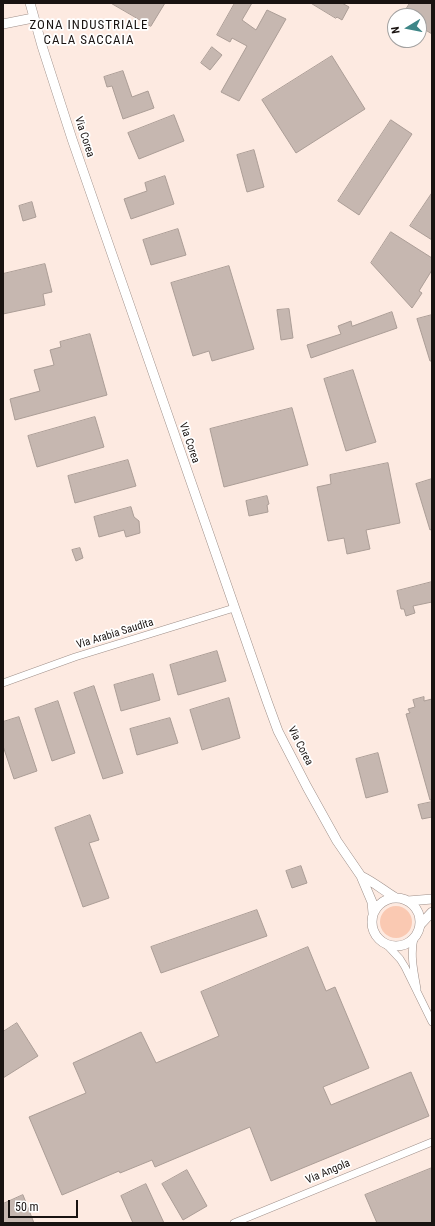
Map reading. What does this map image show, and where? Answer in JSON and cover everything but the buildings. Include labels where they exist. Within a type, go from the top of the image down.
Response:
[{"type":"street","name":"Via Corea","points":[[30,3],[33,18],[110,252],[266,701],[278,731],[337,841],[361,876]]},
{"type":"street","points":[[3,24],[33,18]]},
{"type":"street","name":"Via Arabia Saudita","points":[[3,683],[75,657],[234,608]]},
{"type":"street","points":[[361,876],[370,880],[382,890],[396,898],[408,901],[432,899]]},
{"type":"street","points":[[361,876],[372,902],[374,913],[372,923],[375,934],[400,959],[432,1022]]},
{"type":"street","points":[[374,913],[381,903],[396,898]]},
{"type":"street","points":[[408,901],[417,911],[420,925]]},
{"type":"street","points":[[418,993],[412,947],[420,925],[432,912]]},
{"type":"street","points":[[387,945],[394,947],[401,946],[409,943],[414,938]]},
{"type":"street","name":"Via Angola","points":[[234,1223],[432,1142]]},
{"type":"shaded area","points":[[3,3],[432,3],[432,1223],[3,1223]]},
{"type":"shaded area","points":[[393,906],[399,906],[408,910],[412,922],[408,934],[399,938],[393,938],[384,934],[380,925],[380,919],[384,910]]},
{"type":"district","name":"ZONA INDUSTRIALE CALA SACCAIA","points":[[89,34]]}]
